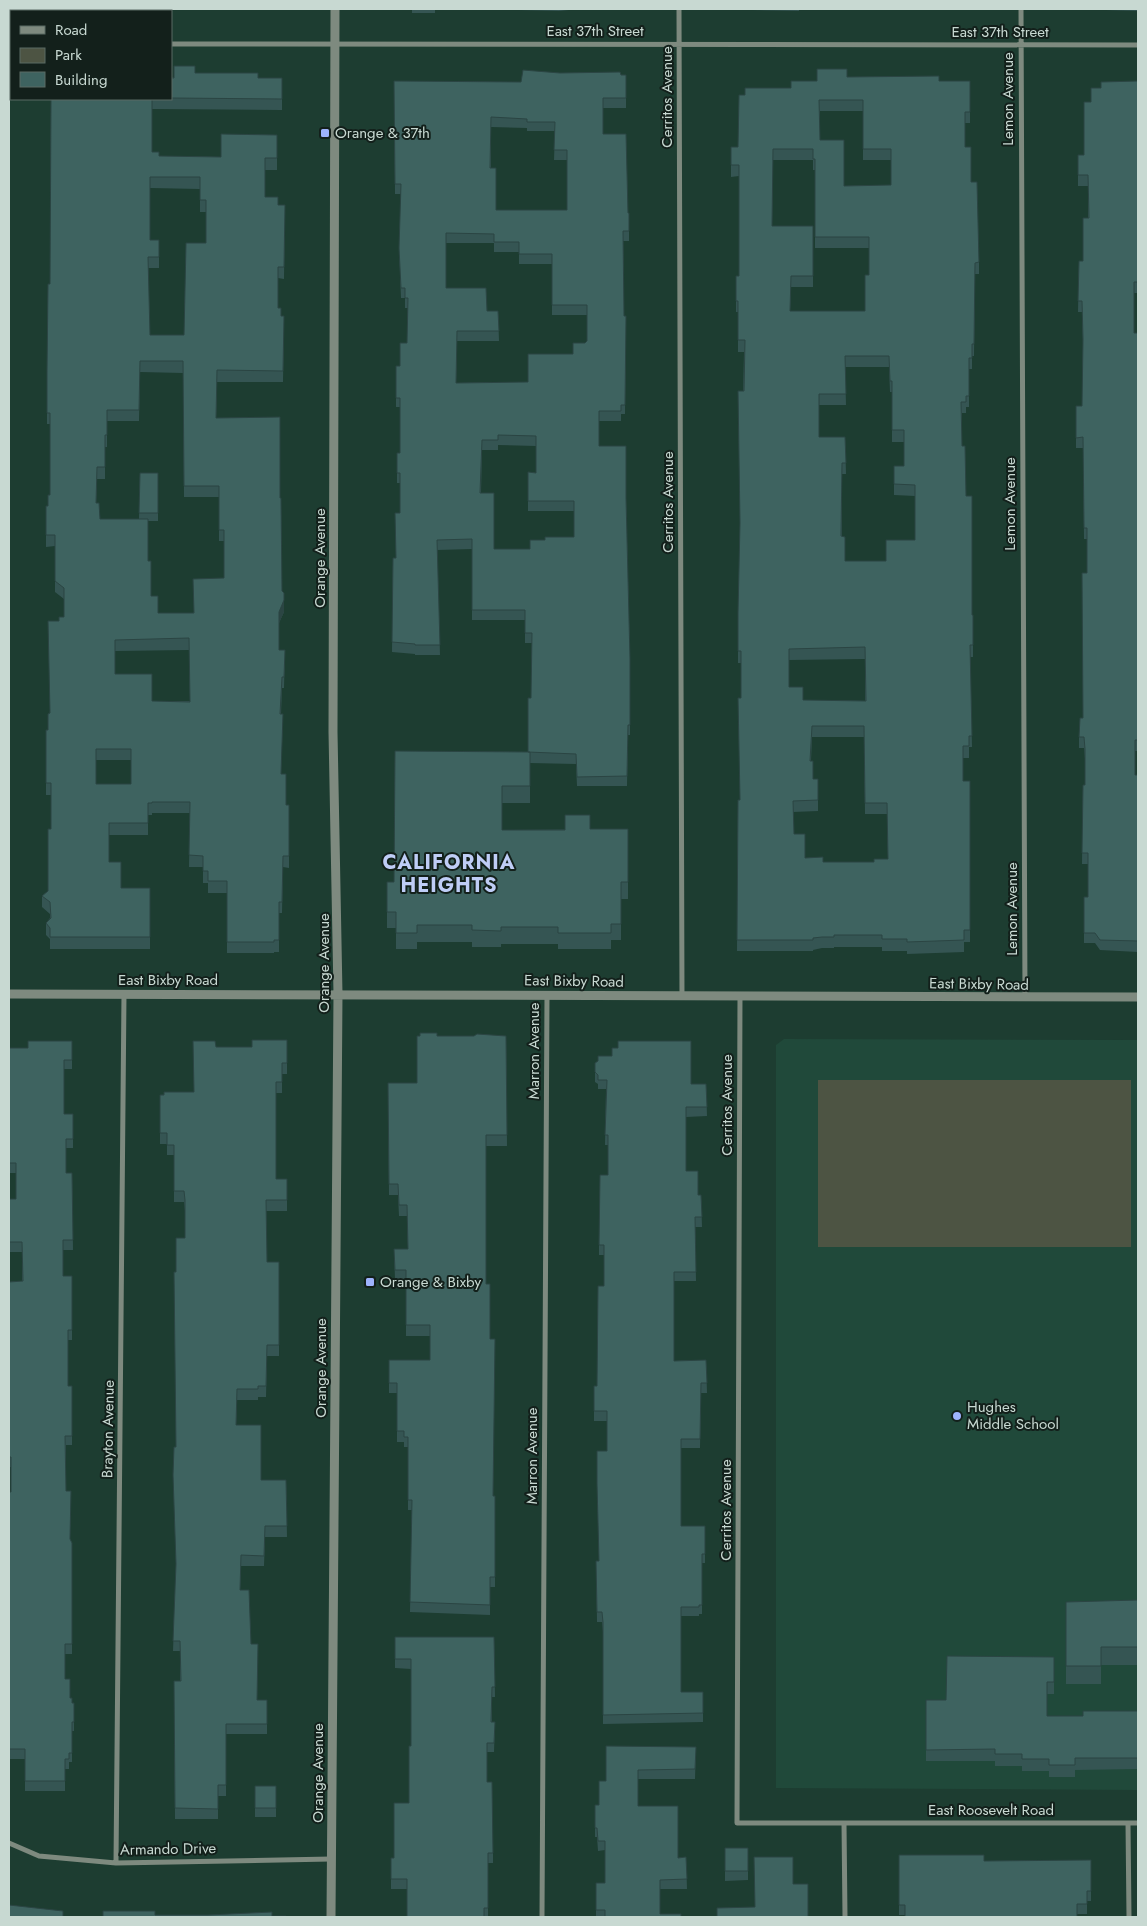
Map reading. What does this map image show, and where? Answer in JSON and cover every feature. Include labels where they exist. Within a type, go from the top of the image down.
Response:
[{"type":"street","name":"Orange Avenue","points":[[331,1917],[338,994],[333,732],[335,9]]},
{"type":"street","name":"Cerritos Avenue","points":[[679,9],[682,996]]},
{"type":"street","name":"Lemon Avenue","points":[[1021,9],[1025,998]]},
{"type":"street","name":"East 37th Street","points":[[172,44],[1138,45]]},
{"type":"street","name":"East Bixby Road","points":[[9,994],[1138,997]]},
{"type":"street","name":"Brayton Avenue","points":[[116,1863],[124,994]]},
{"type":"street","name":"Marron Avenue","points":[[542,1917],[547,995]]},
{"type":"street","name":"Cerritos Avenue","points":[[740,996],[737,1823],[844,1823]]},
{"type":"street","points":[[1128,1822],[1129,1917]]},
{"type":"street","name":"East Roosevelt Road","points":[[844,1823],[1138,1822]]},
{"type":"street","points":[[844,1823],[845,1917]]},
{"type":"street","name":"Armando Drive","points":[[9,1843],[39,1856],[116,1863],[332,1858]]},
{"type":"shaded area","name":"Hughes Middle School","points":[[784,1039],[1138,1040],[1138,1790],[776,1788],[776,1045]]},
{"type":"green space","points":[[818,1080],[1131,1080],[1131,1247],[818,1247]]},
{"type":"building","points":[[174,66],[195,66],[195,73],[258,73],[258,78],[282,78],[282,99],[172,98],[172,78],[174,78]]},
{"type":"building","points":[[817,69],[847,69],[847,77],[939,76],[939,81],[970,81],[970,112],[965,112],[965,147],[971,147],[971,182],[977,182],[979,262],[975,263],[974,344],[972,344],[972,358],[969,358],[969,396],[966,396],[966,402],[961,402],[962,446],[965,446],[966,496],[972,496],[973,615],[973,645],[970,645],[972,736],[969,736],[969,746],[963,746],[963,781],[970,781],[970,930],[964,930],[964,940],[907,942],[907,939],[882,939],[882,935],[834,935],[834,937],[813,938],[813,940],[737,940],[738,800],[740,800],[738,698],[741,698],[741,651],[738,651],[740,523],[738,391],[744,391],[745,340],[738,340],[736,276],[739,276],[739,165],[731,165],[731,147],[738,147],[739,95],[745,95],[745,88],[791,88],[791,81],[817,81]],"holes":[[[819,100],[863,100],[863,149],[891,149],[891,185],[844,186],[844,140],[820,140]],[[773,149],[813,149],[813,159],[815,159],[815,237],[869,237],[869,275],[865,275],[865,311],[790,311],[791,276],[813,276],[813,226],[772,226]],[[845,356],[889,356],[890,381],[892,381],[892,430],[904,430],[904,466],[894,466],[894,484],[915,485],[915,540],[886,540],[886,561],[845,561],[845,537],[841,536],[842,463],[846,463],[845,437],[819,437],[819,394],[846,394]],[[865,647],[866,701],[803,700],[803,687],[789,687],[789,649]],[[812,726],[864,726],[865,803],[887,803],[888,859],[874,859],[874,862],[823,862],[823,857],[805,858],[805,834],[794,834],[793,801],[818,800],[818,779],[813,779],[813,761],[810,761]]]},
{"type":"building","points":[[523,70],[560,73],[620,72],[621,75],[626,75],[626,98],[603,98],[603,134],[626,134],[629,231],[623,231],[624,316],[626,316],[625,405],[621,405],[621,411],[599,411],[599,446],[626,446],[630,659],[630,725],[628,725],[627,776],[577,777],[576,754],[528,752],[528,698],[531,698],[532,633],[525,633],[525,610],[472,610],[472,539],[437,540],[440,645],[415,645],[392,642],[393,558],[396,558],[395,513],[400,513],[400,473],[397,473],[397,453],[400,453],[400,398],[396,398],[396,366],[400,366],[400,343],[407,343],[408,298],[405,298],[405,288],[401,288],[399,248],[401,184],[395,184],[394,81],[521,82]],"holes":[[[491,117],[527,119],[527,122],[555,122],[554,150],[567,150],[567,210],[496,210],[496,168],[490,168]],[[446,233],[494,234],[494,242],[519,242],[519,254],[552,254],[552,305],[587,305],[587,341],[585,343],[573,343],[573,354],[528,354],[528,382],[456,383],[457,331],[499,331],[498,311],[487,311],[486,288],[446,288]],[[498,435],[536,436],[536,473],[528,472],[528,501],[574,501],[574,537],[545,537],[545,540],[530,540],[530,549],[494,549],[494,493],[480,493],[482,440],[498,440]]]},
{"type":"building","points":[[1138,81],[1138,282],[1134,282],[1134,333],[1138,333],[1138,740],[1135,740],[1135,775],[1138,775],[1138,941],[1100,940],[1095,933],[1084,933],[1084,897],[1088,897],[1088,853],[1082,853],[1085,749],[1084,737],[1079,737],[1080,718],[1083,718],[1082,573],[1087,573],[1087,528],[1084,528],[1083,437],[1076,438],[1076,406],[1082,406],[1083,339],[1082,301],[1078,301],[1079,261],[1083,261],[1083,218],[1089,218],[1088,175],[1078,175],[1078,155],[1084,155],[1084,102],[1091,102],[1091,88],[1101,88],[1101,82]]},
{"type":"building","points":[[51,100],[152,100],[152,152],[159,152],[159,156],[221,157],[221,134],[277,135],[277,158],[265,158],[265,197],[278,197],[278,205],[285,205],[284,267],[278,267],[278,308],[281,308],[281,316],[284,316],[283,371],[217,370],[216,418],[280,417],[282,591],[284,593],[284,600],[279,612],[279,650],[285,650],[280,714],[283,714],[281,774],[286,774],[286,805],[289,805],[289,856],[283,856],[282,902],[279,902],[279,940],[274,940],[274,942],[227,942],[227,881],[208,881],[208,871],[203,871],[203,856],[189,855],[190,802],[148,803],[148,823],[109,823],[109,862],[121,862],[121,888],[150,888],[150,937],[50,937],[50,928],[46,923],[51,918],[50,902],[42,896],[48,891],[48,829],[51,829],[51,783],[46,783],[46,730],[48,730],[48,714],[50,713],[48,621],[59,621],[59,617],[64,617],[64,588],[55,581],[55,535],[46,535],[46,506],[48,506],[48,495],[50,495],[50,413],[47,413],[48,284],[50,284]],"holes":[[[150,177],[200,177],[200,200],[206,200],[206,243],[186,243],[184,335],[150,335],[148,257],[159,257],[159,240],[150,240]],[[140,361],[183,361],[184,486],[219,486],[219,530],[224,530],[224,578],[193,579],[194,613],[158,613],[158,596],[151,596],[151,561],[148,561],[148,519],[100,519],[99,503],[96,503],[97,467],[105,467],[107,410],[139,410]],[[189,638],[190,702],[152,701],[152,674],[115,674],[115,640]],[[96,749],[131,749],[131,784],[96,784]]]},
{"type":"building","points":[[140,473],[158,473],[158,513],[139,513]]},
{"type":"building","points":[[395,751],[530,752],[530,786],[502,786],[502,830],[565,830],[565,815],[590,815],[590,829],[628,829],[628,882],[621,882],[621,924],[611,924],[611,933],[558,933],[558,927],[501,927],[501,931],[472,930],[472,925],[417,925],[417,933],[396,933],[396,912],[387,912],[387,882],[394,882]]},
{"type":"building","points":[[420,1033],[437,1033],[437,1036],[474,1036],[477,1034],[506,1036],[507,1135],[486,1135],[486,1284],[490,1284],[490,1339],[495,1339],[493,1496],[495,1496],[495,1577],[490,1577],[490,1605],[410,1602],[412,1500],[408,1500],[408,1437],[404,1437],[404,1431],[397,1431],[397,1383],[389,1383],[389,1360],[430,1360],[430,1325],[406,1325],[406,1270],[395,1270],[394,1249],[408,1249],[407,1205],[399,1205],[398,1184],[389,1184],[388,1083],[417,1083],[417,1036],[420,1036]]},
{"type":"building","points":[[252,1040],[287,1040],[287,1063],[282,1063],[282,1082],[276,1082],[276,1179],[287,1179],[287,1200],[266,1200],[267,1262],[279,1262],[279,1345],[267,1345],[266,1386],[258,1386],[258,1389],[237,1389],[236,1425],[261,1425],[261,1480],[286,1480],[287,1526],[265,1526],[264,1556],[241,1555],[240,1590],[249,1590],[251,1644],[258,1644],[257,1700],[267,1700],[267,1724],[226,1724],[226,1785],[218,1785],[218,1809],[175,1808],[174,1681],[181,1681],[180,1641],[173,1641],[176,1564],[173,1475],[174,1447],[176,1447],[174,1272],[176,1272],[176,1238],[185,1238],[185,1200],[184,1191],[174,1191],[174,1145],[167,1145],[167,1133],[160,1133],[160,1095],[164,1095],[164,1092],[194,1092],[193,1041],[215,1041],[216,1047],[252,1047]]},
{"type":"building","points":[[28,1041],[72,1041],[72,1060],[64,1060],[64,1114],[73,1114],[73,1139],[66,1139],[66,1173],[72,1173],[73,1240],[63,1240],[63,1276],[72,1276],[72,1330],[68,1330],[68,1386],[72,1386],[72,1436],[65,1436],[66,1491],[71,1491],[72,1644],[65,1644],[65,1679],[70,1679],[70,1698],[72,1698],[72,1703],[74,1703],[74,1722],[72,1722],[72,1753],[69,1753],[69,1759],[65,1759],[65,1781],[25,1781],[25,1749],[9,1749],[9,1492],[11,1492],[11,1457],[9,1457],[9,1282],[23,1281],[22,1242],[9,1242],[9,1199],[16,1199],[16,1163],[9,1163],[9,1048],[28,1048]]},
{"type":"building","points":[[618,1041],[691,1041],[691,1084],[706,1084],[707,1107],[686,1107],[686,1171],[698,1171],[698,1195],[701,1195],[702,1217],[695,1217],[696,1272],[674,1272],[674,1361],[706,1360],[707,1383],[701,1383],[700,1439],[681,1439],[681,1526],[705,1526],[705,1554],[702,1554],[702,1605],[699,1605],[699,1607],[681,1607],[681,1692],[703,1692],[703,1713],[603,1715],[603,1622],[602,1612],[597,1612],[596,1561],[599,1561],[597,1451],[607,1451],[607,1411],[594,1411],[594,1386],[597,1386],[598,1286],[604,1286],[604,1245],[599,1245],[600,1175],[608,1175],[608,1135],[605,1135],[607,1080],[598,1080],[598,1075],[595,1072],[595,1063],[598,1061],[598,1056],[612,1056],[612,1048],[618,1048]]},
{"type":"building","points":[[1138,1600],[1138,1647],[1101,1647],[1101,1666],[1066,1666],[1066,1602]]},
{"type":"building","points":[[395,1637],[494,1637],[495,1687],[492,1687],[491,1722],[495,1722],[494,1743],[487,1743],[487,1782],[492,1782],[493,1853],[488,1853],[488,1908],[484,1908],[484,1917],[407,1917],[407,1879],[391,1879],[391,1858],[394,1858],[394,1803],[409,1803],[409,1746],[411,1746],[411,1659],[395,1659]]},
{"type":"building","points":[[947,1656],[1054,1657],[1054,1682],[1047,1682],[1047,1716],[1083,1716],[1083,1711],[1138,1711],[1138,1758],[1075,1758],[1075,1765],[1049,1765],[1049,1759],[1022,1759],[1022,1754],[995,1754],[995,1749],[926,1750],[926,1700],[946,1700]]},
{"type":"building","points":[[606,1746],[696,1747],[695,1769],[638,1770],[638,1806],[678,1806],[678,1858],[686,1857],[687,1879],[660,1880],[660,1914],[681,1914],[681,1917],[605,1917],[605,1910],[596,1910],[596,1883],[605,1883],[605,1841],[598,1841],[597,1828],[595,1828],[595,1805],[599,1805],[599,1781],[606,1781]]},
{"type":"building","points":[[255,1786],[276,1786],[276,1808],[255,1808]]},
{"type":"building","points":[[725,1848],[748,1848],[748,1871],[725,1871]]},
{"type":"building","points":[[899,1855],[984,1855],[984,1861],[1091,1860],[1091,1891],[1087,1891],[1087,1904],[1077,1904],[1077,1917],[905,1917],[905,1905],[899,1905]]},
{"type":"building","points":[[754,1857],[793,1857],[793,1884],[808,1884],[808,1917],[717,1917],[717,1908],[755,1907]]},
{"type":"building","points":[[9,1905],[63,1911],[63,1917],[9,1917]]},
{"type":"building","points":[[103,1911],[155,1911],[155,1915],[272,1912],[272,1916],[286,1917],[103,1917]]},
{"type":"place","name":"Orange & 37th","points":[[325,133]]},
{"type":"place","name":"Orange & Bixby","points":[[370,1282]]},
{"type":"place","name":"Hughes Middle School","points":[[957,1416]]},
{"type":"district","name":"CALIFORNIA HEIGHTS","points":[[449,874]]}]
